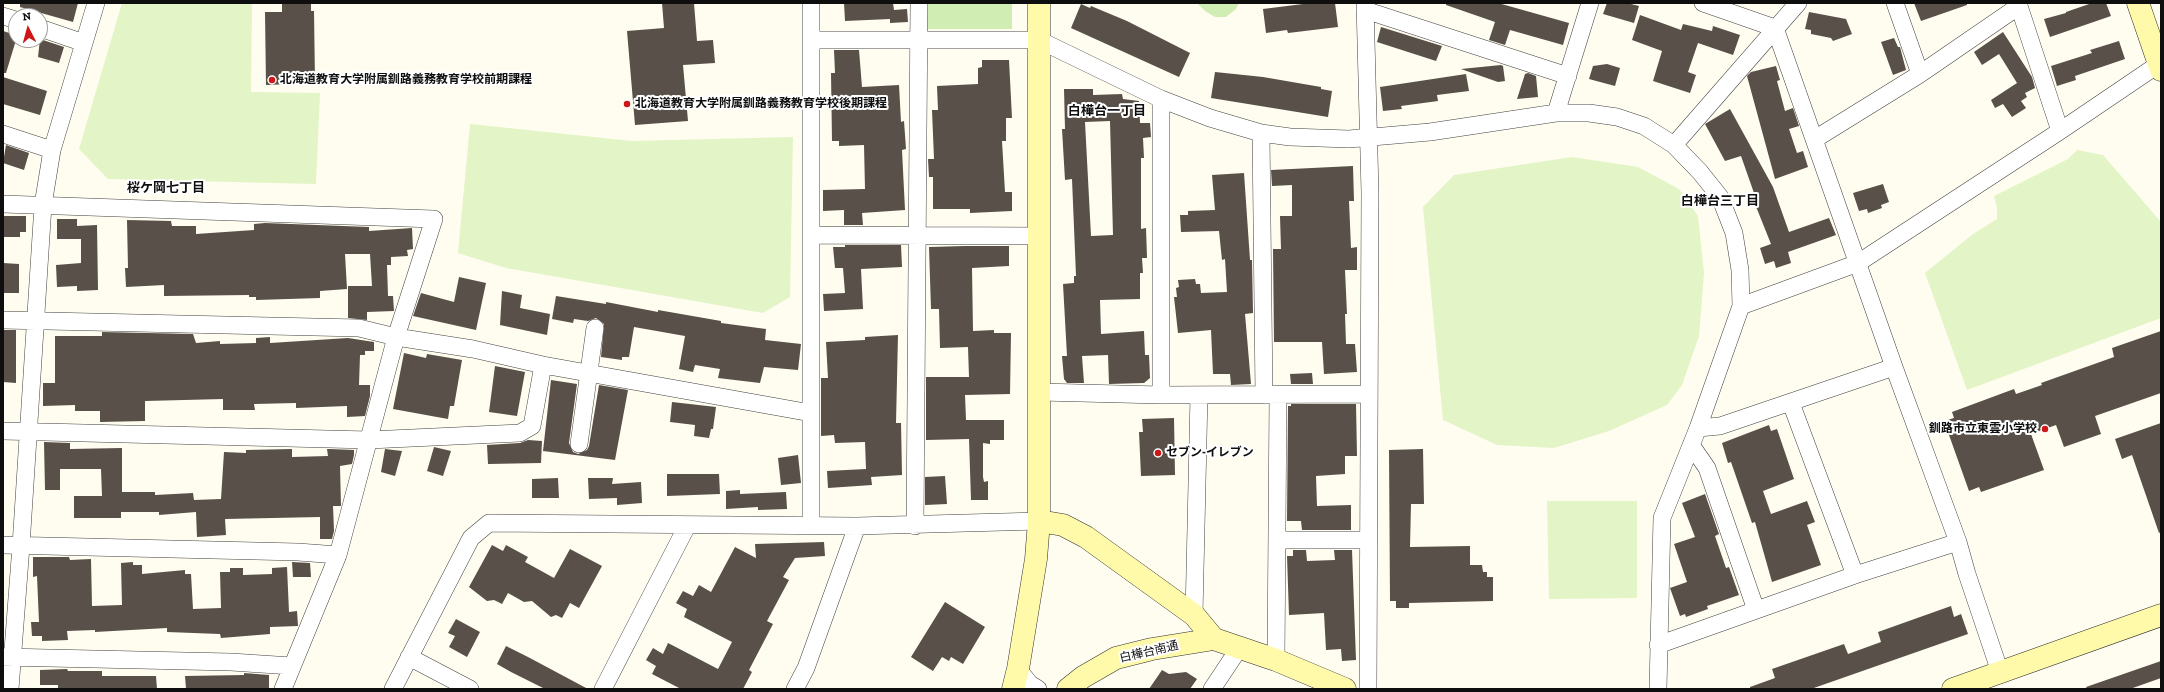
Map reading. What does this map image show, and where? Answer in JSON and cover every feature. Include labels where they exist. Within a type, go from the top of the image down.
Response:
[{"type":"street","points":[[10,689],[7,657],[21,546],[34,320],[43,205],[52,150],[96,3]]},
{"type":"street","points":[[811,3],[811,524]]},
{"type":"street","points":[[915,526],[919,3]]},
{"type":"street","points":[[1038,689],[1030,684],[1016,679],[1036,559],[1039,521],[1039,3]]},
{"type":"street","points":[[1556,113],[1590,3]]},
{"type":"street","points":[[1703,3],[1775,28]]},
{"type":"street","points":[[1674,145],[1798,3]]},
{"type":"street","points":[[1895,3],[1920,74]]},
{"type":"street","points":[[1741,306],[1858,263],[2160,67],[2155,35],[2138,3]]},
{"type":"street","points":[[1815,139],[1920,74],[2018,4],[2060,131]]},
{"type":"street","points":[[1368,689],[1369,137],[1365,6],[1568,76]]},
{"type":"street","points":[[1775,28],[1894,367],[1958,542],[1967,574],[2000,672]]},
{"type":"street","points":[[48,31],[84,43]]},
{"type":"street","points":[[812,40],[1039,40],[1162,100],[1210,118],[1261,133],[1290,137],[1349,139],[1430,132],[1556,113],[1589,113],[1617,117],[1644,126],[1674,145],[1700,172],[1720,198],[1734,233],[1740,270],[1741,306],[1698,428],[1662,518],[1658,689]]},
{"type":"street","points":[[1161,395],[1162,100]]},
{"type":"street","points":[[1261,133],[1278,540],[1276,660]]},
{"type":"street","points":[[3,134],[52,150]]},
{"type":"street","points":[[3,204],[434,218],[396,337],[338,555],[283,689]]},
{"type":"street","points":[[811,235],[1040,236]]},
{"type":"street","points":[[3,320],[359,328],[396,337],[473,349],[543,365],[811,412]]},
{"type":"street","points":[[579,444],[595,328]]},
{"type":"street","points":[[3,431],[369,440],[520,433],[532,426],[543,365]]},
{"type":"street","points":[[1698,428],[1720,426],[1894,367]]},
{"type":"street","points":[[1039,392],[1199,396],[1369,394]]},
{"type":"street","points":[[1194,615],[1199,396]]},
{"type":"street","points":[[1791,403],[1855,575]]},
{"type":"street","points":[[1691,446],[1707,468],[1756,610]]},
{"type":"street","points":[[392,689],[471,538],[489,523],[687,526],[811,524],[915,526],[1039,521],[1063,525],[1086,537],[1194,615],[1214,639],[1276,660],[1345,689]]},
{"type":"street","points":[[603,689],[687,526]]},
{"type":"street","points":[[795,689],[806,668],[857,526]]},
{"type":"street","points":[[1278,540],[1369,540]]},
{"type":"street","points":[[1658,645],[1855,575],[1958,542]]},
{"type":"street","points":[[3,545],[298,552],[338,555]]},
{"type":"street","points":[[1954,689],[2161,615]]},
{"type":"street","name":"白樺台南通","points":[[1068,689],[1083,677],[1116,658],[1170,646],[1214,639]]},
{"type":"street","points":[[1212,689],[1240,647]]},
{"type":"street","points":[[7,657],[231,662],[292,666]]},
{"type":"street","points":[[409,657],[470,689]]},
{"type":"green space","points":[[122,3],[252,4],[251,92],[320,93],[316,184],[108,179],[79,149]]},
{"type":"green space","points":[[927,3],[1012,3],[1012,29],[928,29]]},
{"type":"green space","points":[[1197,3],[1239,3],[1236,9],[1226,17],[1215,17],[1205,11]]},
{"type":"green space","points":[[470,124],[632,141],[793,137],[790,297],[763,313],[506,268],[458,253]]},
{"type":"green space","points":[[2077,150],[2103,155],[2161,222],[2161,318],[1967,390],[1925,273],[1973,234],[1997,219],[1997,208],[1994,196],[2068,159]]},
{"type":"green space","points":[[1572,157],[1638,167],[1679,189],[1698,216],[1704,273],[1699,336],[1682,385],[1667,405],[1609,431],[1554,448],[1497,445],[1443,420],[1423,207],[1454,175]]},
{"type":"green space","points":[[1547,501],[1637,501],[1637,598],[1549,599]]},
{"type":"building","points":[[20,3],[78,3],[73,22],[48,15],[48,8],[20,7]]},
{"type":"building","points":[[282,3],[311,3],[311,11],[314,11],[315,83],[266,85],[265,12],[282,12]]},
{"type":"building","points":[[662,3],[694,3],[697,41],[713,40],[715,63],[683,65],[688,121],[635,125],[627,31],[664,28]]},
{"type":"building","points":[[844,3],[893,3],[894,10],[907,9],[908,22],[890,23],[890,19],[845,21]]},
{"type":"building","points":[[1311,3],[1335,3],[1338,27],[1288,33],[1287,30],[1266,33],[1263,9]]},
{"type":"building","points":[[1446,3],[1498,3],[1569,23],[1563,45],[1510,30],[1505,45],[1489,40],[1495,22],[1446,5]]},
{"type":"building","points":[[1607,3],[1627,3],[1639,6],[1634,23],[1603,14]]},
{"type":"building","points":[[1914,3],[1967,3],[1967,5],[1921,21]]},
{"type":"building","points":[[2092,3],[2106,3],[2111,16],[2050,37],[2044,19],[2066,13]]},
{"type":"building","points":[[1081,4],[1090,8],[1091,6],[1127,21],[1190,53],[1179,77],[1071,28]]},
{"type":"building","points":[[1809,12],[1846,19],[1852,34],[1833,41],[1831,38],[1811,34],[1811,30],[1805,29]]},
{"type":"building","points":[[1640,15],[1681,30],[1683,24],[1712,31],[1713,26],[1740,35],[1733,55],[1698,43],[1688,72],[1696,75],[1690,93],[1653,81],[1662,51],[1632,40]]},
{"type":"building","points":[[1381,27],[1442,46],[1436,61],[1377,42]]},
{"type":"building","points":[[3,31],[8,33],[8,48],[14,48],[6,73],[3,73]]},
{"type":"building","points":[[2003,32],[2032,77],[2035,88],[2025,93],[2027,97],[2021,101],[2026,108],[2012,117],[2003,104],[1995,108],[1991,100],[2017,83],[1999,54],[1982,65],[1974,52]]},
{"type":"building","points":[[1894,38],[1898,47],[1900,47],[1906,70],[1893,75],[1881,42]]},
{"type":"building","points":[[2119,41],[2125,59],[2075,76],[2076,80],[2057,86],[2051,66],[2092,53],[2090,50]]},
{"type":"building","points":[[48,42],[64,47],[59,63],[38,57],[39,48],[48,48]]},
{"type":"building","points":[[834,50],[859,50],[862,87],[899,85],[901,122],[904,121],[906,149],[902,150],[905,210],[862,213],[863,225],[844,225],[844,210],[823,211],[823,190],[865,189],[864,145],[839,146],[839,141],[832,141],[831,73],[835,73]]},
{"type":"building","points":[[982,60],[1009,60],[1012,118],[1006,118],[1006,141],[1002,141],[1005,192],[1012,192],[1012,211],[970,213],[970,209],[933,209],[933,177],[929,177],[928,159],[934,159],[932,110],[938,110],[937,86],[978,84],[978,68],[982,67]]},
{"type":"building","points":[[1607,64],[1620,68],[1615,86],[1589,79],[1593,66]]},
{"type":"building","points":[[1503,66],[1505,81],[1498,82],[1461,69]]},
{"type":"building","points":[[1776,66],[1780,80],[1777,81],[1785,111],[1793,108],[1799,126],[1789,129],[1797,153],[1803,151],[1808,167],[1775,179],[1747,76],[1751,72]]},
{"type":"building","points":[[1215,72],[1263,77],[1321,87],[1321,89],[1332,91],[1328,117],[1211,98]]},
{"type":"building","points":[[1528,73],[1536,76],[1538,97],[1517,99],[1525,74]]},
{"type":"building","points":[[1466,74],[1469,91],[1437,95],[1438,101],[1401,106],[1402,109],[1383,111],[1380,87]]},
{"type":"building","points":[[3,77],[47,91],[40,115],[3,104]]},
{"type":"building","points":[[1064,89],[1093,89],[1093,95],[1122,94],[1123,99],[1139,101],[1140,123],[1150,123],[1151,137],[1143,138],[1144,158],[1141,158],[1141,229],[1146,228],[1147,258],[1142,258],[1143,273],[1140,273],[1140,299],[1100,300],[1101,334],[1144,331],[1145,355],[1149,355],[1150,378],[1144,383],[1109,384],[1108,355],[1082,356],[1084,383],[1067,383],[1064,379],[1062,356],[1067,356],[1063,284],[1074,283],[1074,276],[1076,276],[1072,179],[1065,180],[1062,129],[1065,129]],"holes":[[[1110,121],[1113,235],[1091,236],[1085,122]]]},
{"type":"building","points":[[1730,109],[1773,187],[1789,232],[1829,218],[1836,235],[1788,252],[1791,263],[1776,268],[1774,261],[1765,264],[1760,248],[1771,244],[1751,194],[1754,193],[1741,156],[1725,161],[1705,124]]},
{"type":"building","points":[[6,145],[29,153],[24,170],[3,163]]},
{"type":"building","points":[[1353,166],[1354,201],[1349,201],[1351,248],[1357,247],[1357,270],[1345,270],[1347,314],[1345,314],[1346,344],[1355,344],[1357,372],[1324,374],[1322,342],[1274,342],[1273,249],[1281,249],[1280,216],[1292,216],[1292,185],[1272,186],[1271,170]]},
{"type":"building","points":[[1244,173],[1250,260],[1252,260],[1253,313],[1245,314],[1251,384],[1231,385],[1230,374],[1213,374],[1211,330],[1178,333],[1174,297],[1177,297],[1176,288],[1179,287],[1178,280],[1195,279],[1196,284],[1200,284],[1201,293],[1227,292],[1225,259],[1222,260],[1219,231],[1181,232],[1180,215],[1188,215],[1188,211],[1215,210],[1212,175]]},
{"type":"building","points":[[1883,184],[1889,202],[1881,205],[1882,208],[1868,213],[1867,209],[1859,211],[1853,193]]},
{"type":"building","points":[[3,216],[26,216],[26,232],[20,232],[20,237],[3,237]]},
{"type":"building","points":[[57,219],[77,219],[77,226],[97,225],[98,290],[77,291],[77,286],[57,287],[56,265],[81,263],[81,239],[57,239]]},
{"type":"building","points":[[127,220],[171,221],[172,226],[196,226],[196,234],[254,230],[254,224],[265,223],[369,227],[369,231],[412,228],[413,249],[407,250],[408,256],[391,257],[391,265],[387,265],[388,296],[393,296],[394,311],[367,312],[367,320],[348,318],[348,286],[372,286],[370,254],[345,254],[347,289],[320,291],[320,298],[256,300],[256,297],[249,297],[249,295],[164,296],[164,285],[126,287],[125,268],[128,268]]},
{"type":"building","points":[[845,245],[901,245],[902,267],[861,269],[863,309],[824,311],[823,294],[845,293],[843,268],[835,268],[833,247],[845,247]]},
{"type":"building","points":[[1009,246],[1009,266],[972,268],[973,331],[994,330],[994,333],[1011,333],[1010,394],[965,395],[966,420],[1004,420],[1004,440],[990,440],[990,444],[983,443],[983,477],[984,482],[988,481],[988,500],[971,500],[969,439],[926,440],[926,377],[969,377],[968,347],[940,348],[939,309],[931,309],[929,247]]},
{"type":"building","points":[[3,263],[19,264],[19,293],[3,293]]},
{"type":"building","points":[[459,277],[486,283],[476,330],[413,316],[421,293],[454,302]]},
{"type":"building","points":[[502,291],[522,295],[520,308],[550,314],[547,335],[500,325]]},
{"type":"building","points":[[556,296],[606,304],[606,302],[658,312],[658,310],[721,321],[721,323],[766,329],[765,340],[801,344],[798,370],[764,367],[760,383],[718,378],[720,369],[695,365],[693,372],[679,369],[685,336],[634,327],[629,357],[622,357],[622,360],[601,357],[604,324],[596,318],[588,321],[574,319],[573,323],[552,319]]},
{"type":"building","points":[[3,330],[16,330],[16,383],[3,382]]},
{"type":"building","points":[[2161,331],[2161,393],[2095,416],[2101,434],[2064,447],[2056,425],[2031,434],[2044,470],[1981,492],[1979,487],[1969,491],[1944,421],[1954,418],[1952,412],[2014,389],[2016,394],[2042,385],[2041,383],[2114,357],[2112,348]]},
{"type":"building","points":[[102,332],[193,334],[196,343],[220,341],[220,344],[256,343],[256,338],[270,337],[270,343],[348,338],[374,342],[374,351],[365,351],[365,355],[360,355],[359,385],[370,385],[370,396],[365,416],[347,417],[347,406],[296,408],[296,403],[254,404],[255,410],[223,410],[223,399],[145,401],[145,421],[100,422],[100,411],[75,411],[75,405],[43,406],[43,383],[55,383],[55,336],[102,336]]},
{"type":"building","points":[[898,335],[896,423],[901,423],[902,475],[871,477],[872,485],[828,488],[827,471],[866,469],[865,442],[835,443],[834,435],[821,436],[821,378],[828,378],[826,342],[865,340],[865,337]]},
{"type":"building","points":[[404,353],[426,358],[427,354],[462,360],[454,406],[450,406],[448,419],[393,409]]},
{"type":"building","points":[[495,366],[525,372],[517,416],[489,412]]},
{"type":"building","points":[[1312,373],[1313,384],[1291,384],[1290,374]]},
{"type":"building","points":[[551,380],[577,384],[569,443],[573,452],[578,454],[587,450],[589,446],[599,385],[628,390],[615,460],[543,451]]},
{"type":"building","points":[[672,402],[716,407],[713,429],[711,429],[709,438],[694,436],[695,425],[670,422]]},
{"type":"building","points":[[1291,404],[1356,404],[1357,456],[1345,456],[1345,474],[1316,476],[1317,506],[1351,505],[1351,530],[1302,530],[1301,521],[1287,521],[1288,406],[1291,406]]},
{"type":"building","name":"セブン-イレブン","points":[[1174,418],[1175,475],[1141,476],[1139,432],[1143,432],[1142,419]]},
{"type":"building","points":[[2161,423],[2161,532],[2159,533],[2132,455],[2122,459],[2115,439]]},
{"type":"building","points":[[1769,425],[1771,431],[1777,429],[1794,479],[1763,491],[1771,514],[1807,501],[1815,522],[1807,525],[1821,565],[1772,582],[1755,522],[1752,523],[1731,462],[1728,463],[1722,443]]},
{"type":"building","points":[[528,440],[542,441],[541,463],[488,464],[487,445],[520,443]]},
{"type":"building","points":[[44,442],[70,443],[70,449],[122,448],[122,492],[155,492],[155,495],[193,493],[194,500],[221,499],[224,452],[246,453],[246,450],[292,449],[292,457],[328,456],[327,449],[330,449],[354,450],[354,455],[352,464],[340,466],[341,506],[333,506],[334,531],[332,539],[320,539],[320,517],[225,519],[226,535],[197,537],[196,512],[159,515],[159,512],[121,512],[121,518],[74,518],[74,496],[102,496],[101,469],[60,469],[60,490],[45,490]]},
{"type":"building","points":[[434,447],[451,451],[443,476],[427,471]]},
{"type":"building","points":[[385,449],[402,451],[395,476],[381,472]]},
{"type":"building","points":[[1423,449],[1424,504],[1411,504],[1410,547],[1470,546],[1470,565],[1482,565],[1483,572],[1487,572],[1487,577],[1493,577],[1493,601],[1409,603],[1409,608],[1396,608],[1396,601],[1390,601],[1389,450]]},
{"type":"building","points":[[798,455],[801,483],[781,485],[778,458]]},
{"type":"building","points":[[667,474],[719,474],[720,494],[667,496]]},
{"type":"building","points":[[945,476],[947,504],[925,505],[925,477]]},
{"type":"building","points":[[558,478],[559,498],[532,498],[532,479]]},
{"type":"building","points":[[588,478],[613,478],[612,484],[641,482],[642,503],[617,505],[617,498],[589,499]]},
{"type":"building","points":[[740,490],[740,494],[786,492],[787,509],[758,510],[758,507],[726,509],[726,491]]},
{"type":"building","points":[[1705,494],[1719,534],[1715,536],[1726,568],[1729,567],[1739,595],[1707,606],[1708,609],[1686,617],[1685,614],[1680,616],[1670,588],[1687,582],[1674,544],[1695,537],[1682,503]]},
{"type":"building","points":[[824,542],[825,556],[795,558],[783,577],[789,580],[767,621],[773,624],[749,670],[752,672],[743,689],[681,689],[652,674],[656,666],[646,660],[653,648],[663,654],[668,643],[718,669],[732,642],[684,617],[687,609],[676,603],[683,591],[693,596],[699,585],[711,592],[735,547],[756,558],[755,544]]},
{"type":"building","points":[[492,545],[503,551],[506,545],[528,557],[525,562],[554,578],[570,549],[602,566],[579,608],[570,603],[562,618],[556,615],[551,617],[532,601],[524,602],[508,593],[502,604],[494,600],[487,601],[469,587]]},
{"type":"building","points":[[1293,550],[1306,550],[1307,561],[1335,560],[1334,550],[1352,550],[1356,660],[1342,661],[1341,649],[1326,650],[1324,613],[1289,615],[1287,556],[1293,556]]},
{"type":"building","points":[[33,557],[69,557],[70,560],[91,559],[92,606],[122,605],[121,563],[133,562],[133,565],[142,565],[142,574],[185,570],[185,574],[191,574],[193,609],[221,608],[220,572],[230,572],[230,568],[243,568],[243,575],[272,574],[272,568],[287,567],[289,612],[297,611],[298,626],[270,627],[270,634],[221,638],[220,634],[167,632],[167,628],[95,632],[95,630],[67,631],[68,640],[42,641],[42,636],[32,636],[31,622],[39,622],[37,576],[33,577]]},
{"type":"building","points":[[292,562],[310,563],[311,577],[293,577]]},
{"type":"building","points":[[945,602],[985,627],[963,664],[951,657],[949,661],[942,657],[933,671],[911,657]]},
{"type":"building","points":[[1951,606],[1954,617],[1961,614],[1968,634],[1811,689],[1750,689],[1750,687],[1775,678],[1772,669],[1844,644],[1848,654],[1881,642],[1878,632]]},
{"type":"building","points":[[456,619],[480,632],[467,657],[449,647],[455,636],[448,633]]},
{"type":"building","points":[[506,646],[588,689],[545,689],[511,672],[497,664]]},
{"type":"building","points":[[2161,661],[2161,678],[2130,689],[2087,689],[2086,687]]},
{"type":"building","points":[[67,669],[68,671],[102,671],[102,676],[156,676],[157,689],[58,689],[58,685],[40,685],[40,670]]},
{"type":"building","points":[[1162,670],[1169,674],[1186,672],[1197,679],[1190,689],[1149,689]]},
{"type":"building","points":[[244,673],[269,675],[269,689],[186,689],[185,676],[244,675]]},
{"type":"place","name":"北海道教育大学附属釧路義務教育学校前期課程","points":[[272,80]]},
{"type":"place","name":"北海道教育大学附属釧路義務教育学校後期課程","points":[[627,104]]},
{"type":"place","name":"釧路市立東雲小学校","points":[[2045,429]]},
{"type":"place","name":"セブン-イレブン","points":[[1158,453]]},
{"type":"district","name":"白樺台一丁目","points":[[1107,111]]},
{"type":"district","name":"桜ケ岡七丁目","points":[[166,188]]},
{"type":"district","name":"白樺台三丁目","points":[[1720,201]]}]
